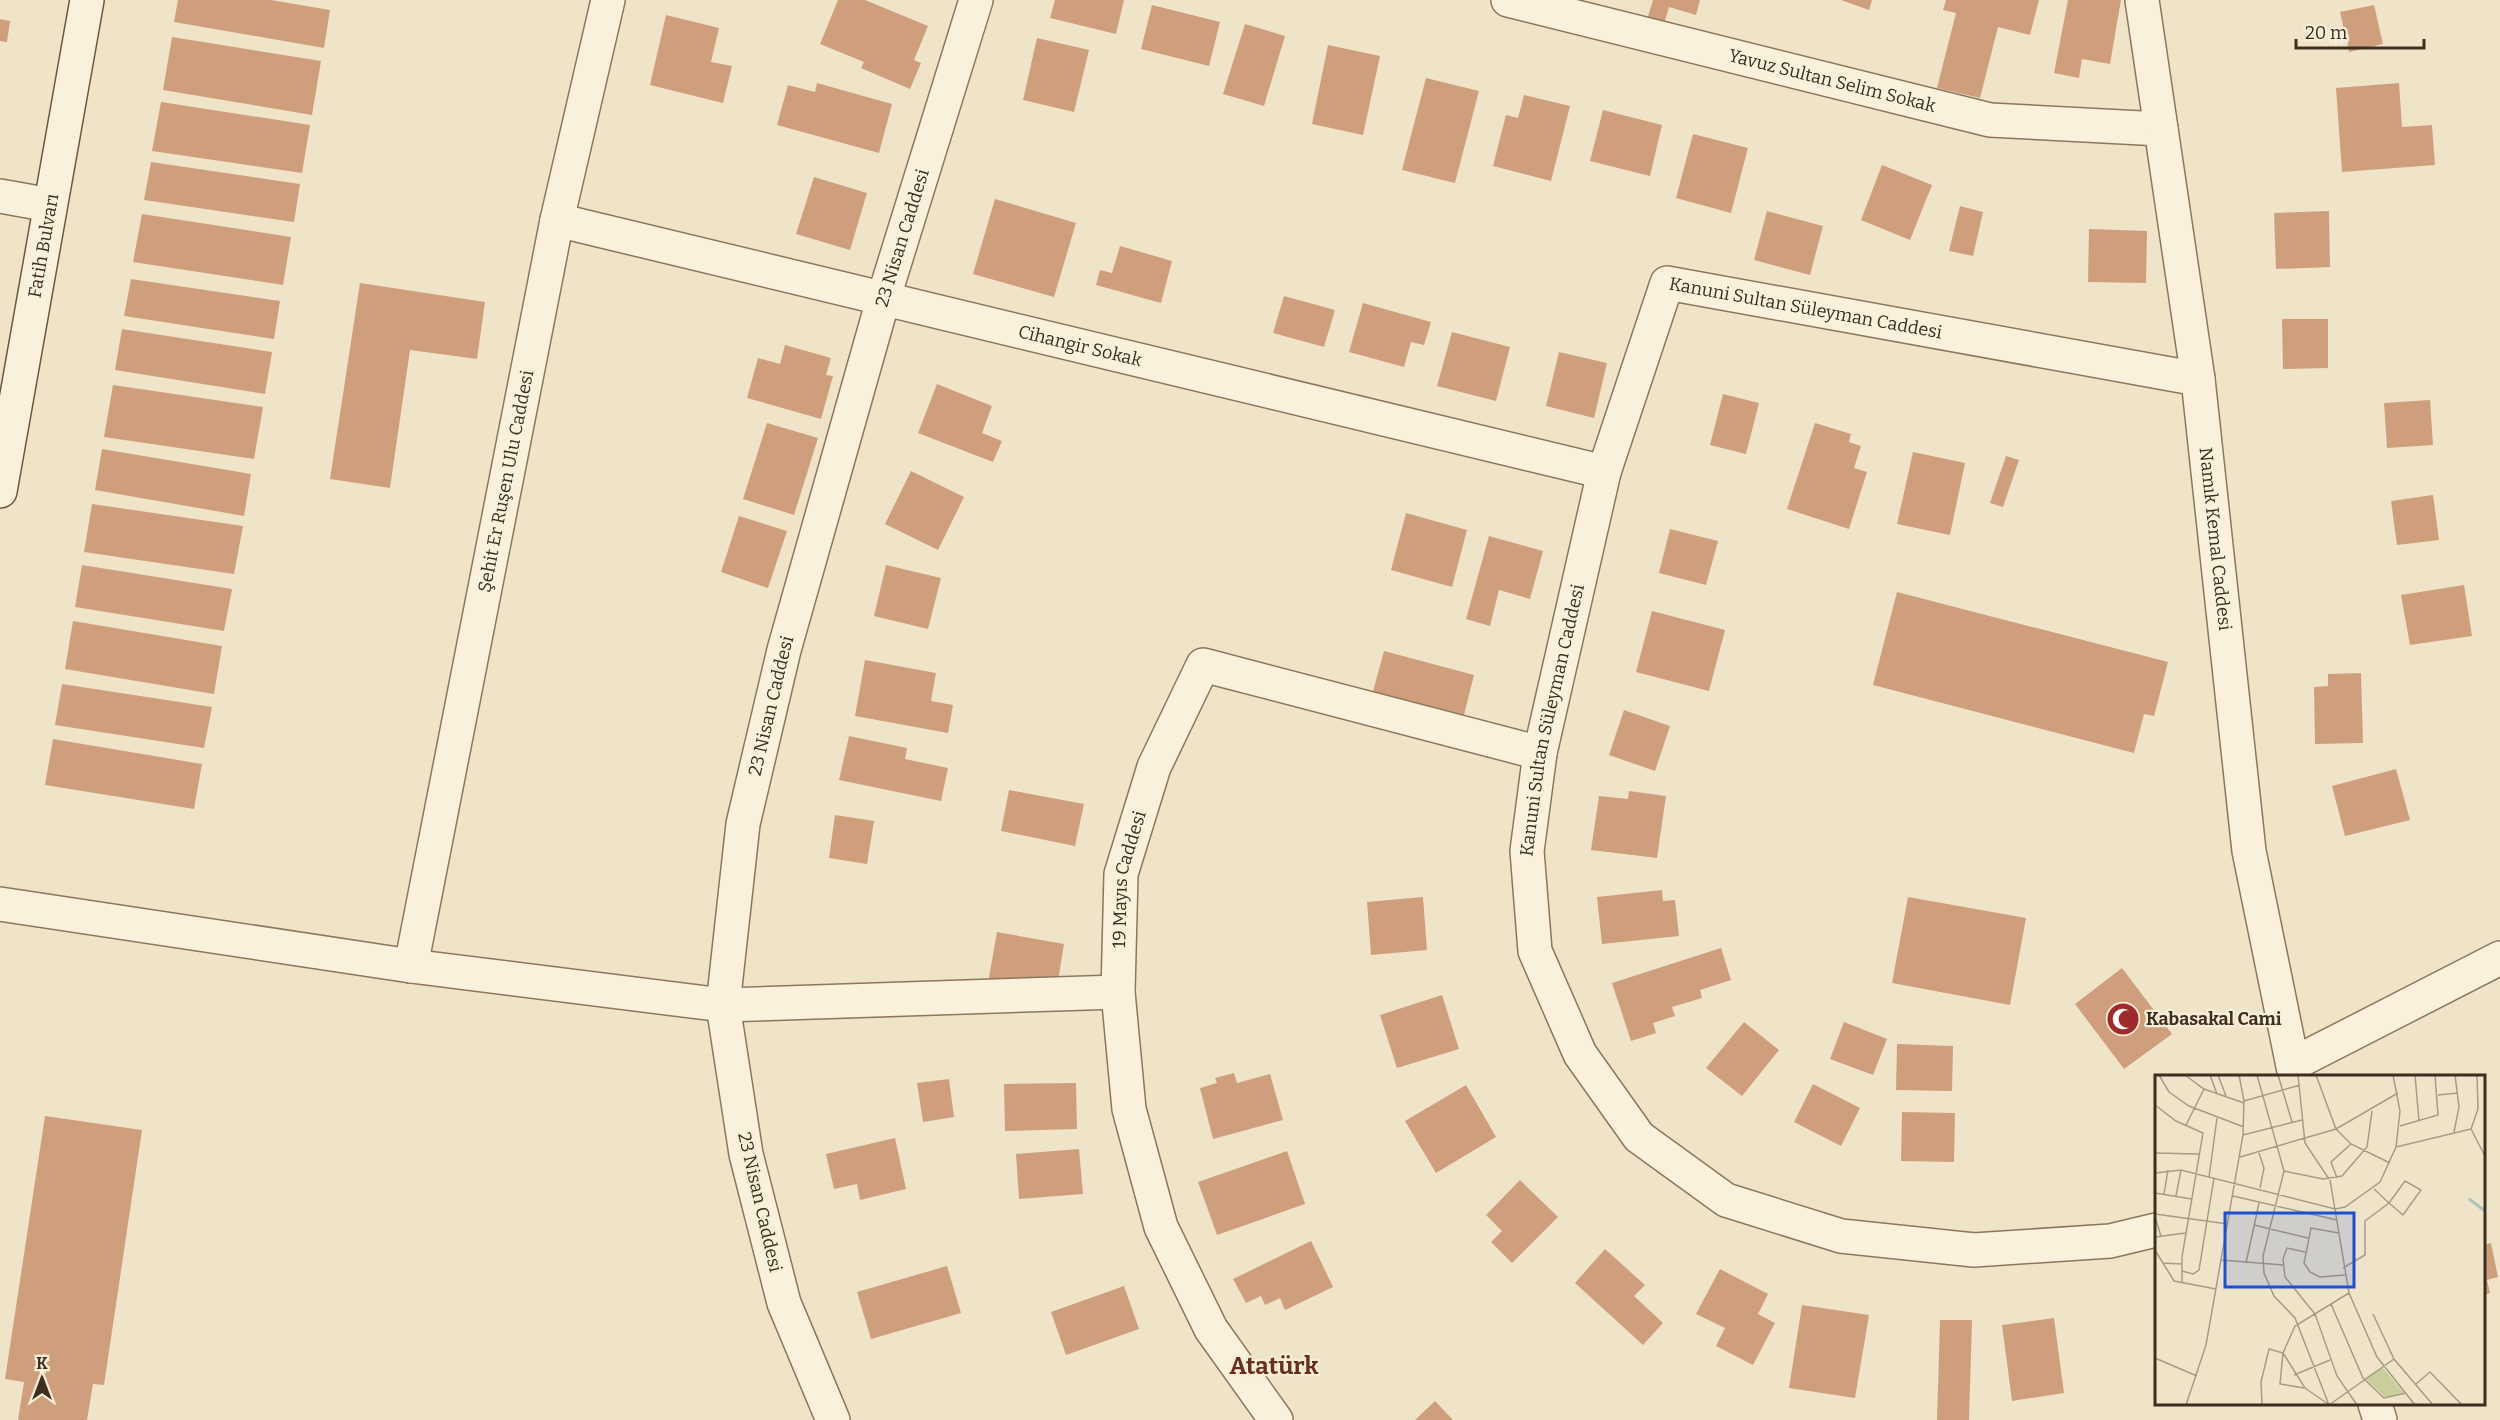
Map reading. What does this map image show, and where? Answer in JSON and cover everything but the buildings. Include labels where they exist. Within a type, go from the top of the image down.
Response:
[{"type":"street","name":"Fatih Bulvarı","points":[[0,490],[87,0]]},
{"type":"street","name":"Şehit Er Ruşen Ulu Caddesi","points":[[411,966],[557,220],[608,0]]},
{"type":"street","name":"23 Nisan Caddesi","points":[[833,1420],[784,1303],[746,1154],[723,1005],[743,824],[784,650],[883,300],[976,0]]},
{"type":"street","name":"Yavuz Sultan Selim Sokak","points":[[1508,0],[1990,120],[2161,129]]},
{"type":"street","name":"Namık Kemal Caddesi","points":[[2142,0],[2199,379],[2249,850],[2294,1070]]},
{"type":"street","points":[[0,196],[50,206]]},
{"type":"street","name":"Cihangir Sokak","points":[[557,220],[1604,472]]},
{"type":"street","name":"Kanuni Sultan Süleyman Caddesi","points":[[2155,1230],[2110,1241],[1974,1250],[1841,1236],[1726,1200],[1639,1137],[1580,1054],[1535,951],[1527,851],[1540,753],[1604,472],[1667,284],[2199,379]]},
{"type":"street","name":"19 Mayıs Caddesi","points":[[1276,1420],[1211,1329],[1161,1227],[1129,1109],[1118,993],[1121,874],[1154,767],[1203,665],[1540,753]]},
{"type":"street","points":[[0,904],[411,966],[723,1005],[1118,993]]},
{"type":"street","points":[[2294,1070],[2500,958]]},
{"type":"street","points":[[2375,1405],[2379,1420]]},
{"type":"place","name":"Kabasakal Cami","points":[[2123,1019]]},
{"type":"district","name":"Atatürk","points":[[1274,1366]]}]
